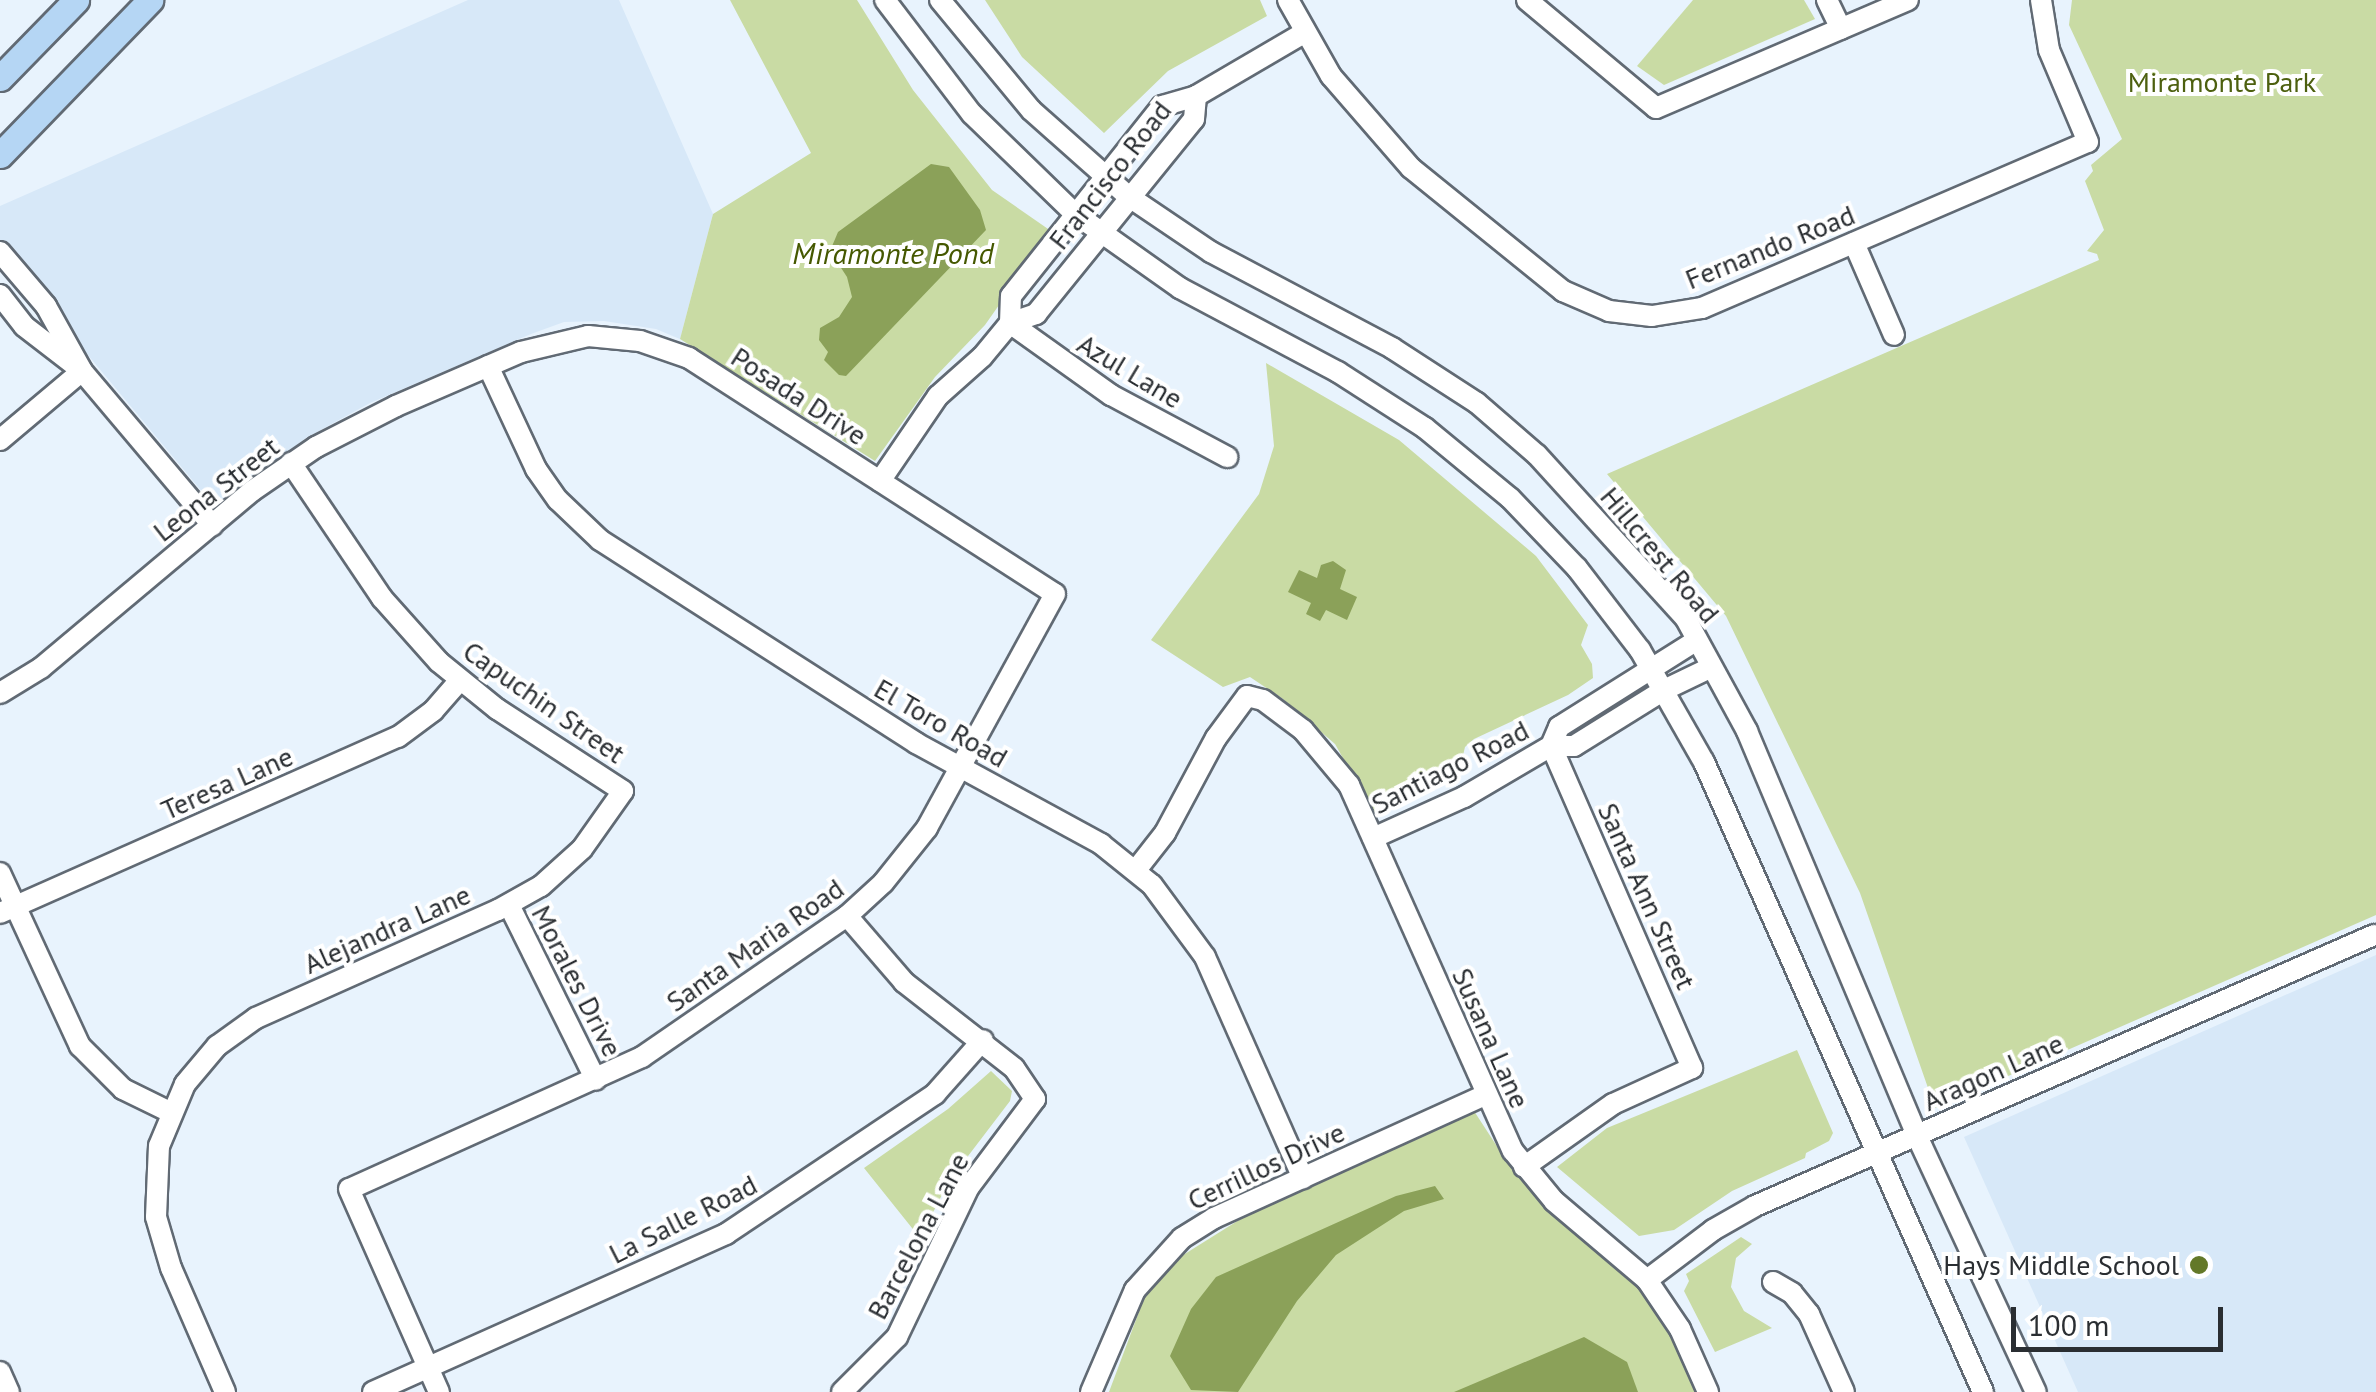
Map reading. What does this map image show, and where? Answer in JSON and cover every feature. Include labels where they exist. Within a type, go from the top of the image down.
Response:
[{"type":"main road","points":[[0,78],[76,0]]},
{"type":"main road","points":[[0,154],[150,0]]},
{"type":"street","points":[[885,0],[972,114],[1074,213],[1196,297],[1366,389],[1454,450],[1562,550],[1652,668],[1704,762],[1982,1392]]},
{"type":"street","name":"Hillcrest Road","points":[[940,0],[1018,96],[1128,196],[1212,252],[1392,348],[1477,403],[1537,454],[1686,620],[1755,750],[1917,1136],[2036,1392]]},
{"type":"street","name":"Fernando Road","points":[[1288,0],[1304,32],[1354,108],[1392,151],[1552,284],[1585,303],[1640,316],[1690,311],[2088,142],[2050,50],[2041,0]]},
{"type":"street","points":[[1527,0],[1656,108],[1908,0]]},
{"type":"street","points":[[1827,0],[1841,29]]},
{"type":"street","points":[[1196,96],[1304,32]]},
{"type":"street","name":"Francisco Road","points":[[880,481],[928,407],[982,357],[1010,323],[1036,314],[1194,118],[1196,96],[1162,106],[1103,176],[1010,296],[1010,323]]},
{"type":"street","points":[[1854,242],[1894,335]]},
{"type":"street","points":[[0,252],[46,306],[82,371],[212,525]]},
{"type":"street","points":[[0,294],[24,326],[82,371]]},
{"type":"street","name":"Azul Lane","points":[[1010,323],[1111,395],[1227,457]]},
{"type":"street","name":"Posada Drive","points":[[488,366],[571,338],[623,338],[656,345],[704,367],[1055,594]]},
{"type":"street","name":"Leona Street","points":[[0,692],[42,668],[291,463],[369,418],[488,366]]},
{"type":"street","name":"El Toro Road","points":[[488,366],[536,469],[585,528],[904,736],[1101,844],[1168,901],[1205,956],[1303,1178]]},
{"type":"street","points":[[0,440],[82,371]]},
{"type":"street","name":"Capuchin Street","points":[[291,463],[382,598],[460,680],[623,792]]},
{"type":"street","name":"Santa Maria Road","points":[[428,1368],[349,1189],[596,1080],[662,1044],[847,916],[915,845],[962,768],[1055,594]]},
{"type":"street","name":"Santiago Road","points":[[1551,746],[1560,727],[1697,640]]},
{"type":"street","name":"Santiago Road","points":[[1373,838],[1464,798],[1551,746],[1574,746],[1664,690],[1712,667]]},
{"type":"street","name":"Teresa Lane","points":[[8,910],[398,737],[434,711],[460,680]]},
{"type":"street","name":"Susana Lane","points":[[1136,870],[1165,833],[1216,738],[1247,696],[1263,700],[1289,719],[1328,755],[1349,785],[1486,1096],[1524,1167],[1554,1201],[1647,1280],[1680,1329],[1708,1392]]},
{"type":"street","name":"Santa Ann Street","points":[[1524,1167],[1613,1104],[1692,1068],[1551,746]]},
{"type":"street","name":"Alejandra Lane","points":[[170,1112],[195,1070],[242,1026],[508,906],[570,862],[623,792]]},
{"type":"street","points":[[0,872],[8,910],[89,1058],[123,1089],[170,1112],[154,1181],[159,1234],[226,1392]]},
{"type":"street","name":"Morales Drive","points":[[508,906],[596,1080]]},
{"type":"street","points":[[847,916],[904,982],[982,1040]]},
{"type":"street","name":"Aragon Lane","points":[[1647,1280],[1740,1213],[2374,934]]},
{"type":"street","name":"Barcelona Lane","points":[[842,1392],[897,1336],[916,1305],[958,1206],[1036,1099],[1028,1084],[982,1040]]},
{"type":"street","name":"La Salle Road","points":[[373,1392],[738,1226],[934,1094],[982,1040]]},
{"type":"street","name":"Cerrillos Drive","points":[[1091,1392],[1135,1290],[1169,1250],[1214,1218],[1486,1096]]},
{"type":"street","points":[[1773,1282],[1792,1292],[1809,1314],[1844,1392]]},
{"type":"street","points":[[428,1368],[439,1392]]},
{"type":"street","points":[[0,1372],[9,1392]]},
{"type":"shaded area","points":[[468,0],[619,0],[713,214],[680,339],[656,329],[604,321],[564,322],[370,403],[306,438],[221,501],[209,500],[62,324],[52,302],[0,242],[0,206]]},
{"type":"shaded area","name":"Hays Middle School","points":[[2376,955],[2376,1392],[2078,1392],[1964,1137]]},
{"type":"green space","points":[[730,0],[857,0],[913,90],[992,190],[1051,231],[985,325],[935,377],[875,461],[680,339],[713,214],[811,153]]},
{"type":"green space","points":[[985,0],[1260,0],[1267,16],[1168,71],[1104,133],[1022,57]]},
{"type":"green space","points":[[1693,0],[1804,0],[1815,19],[1664,85],[1637,66]]},
{"type":"green space","name":"Miramonte Park","points":[[2072,0],[2376,0],[2376,915],[1935,1108],[1860,893],[1726,616],[1607,474],[2099,260],[2097,254],[2087,251],[2104,230],[2085,181],[2093,171],[2091,165],[2122,139],[2069,25]]},
{"type":"green space","points":[[1266,363],[1399,440],[1536,556],[1588,625],[1581,645],[1592,664],[1593,678],[1568,695],[1474,739],[1465,747],[1460,768],[1445,781],[1374,813],[1335,744],[1283,699],[1250,677],[1223,687],[1151,640],[1259,494],[1274,446]]},
{"type":"green space","points":[[1797,1050],[1833,1133],[1829,1141],[1806,1153],[1805,1158],[1732,1191],[1674,1230],[1639,1236],[1557,1167],[1607,1128]]},
{"type":"green space","points":[[991,1071],[1012,1091],[1010,1101],[949,1181],[920,1238],[864,1168],[948,1109]]},
{"type":"green space","points":[[1474,1111],[1515,1174],[1627,1272],[1653,1303],[1698,1392],[1109,1392],[1146,1293],[1172,1262],[1247,1215]]},
{"type":"green space","points":[[1741,1237],[1752,1244],[1736,1258],[1731,1287],[1744,1311],[1772,1328],[1715,1352],[1684,1291],[1689,1281],[1686,1274]]},
{"type":"water","name":"Miramonte Pond","points":[[931,164],[949,167],[980,210],[986,230],[846,376],[839,375],[824,360],[828,352],[819,340],[820,328],[839,317],[852,297],[847,277],[830,251],[838,232]]},
{"type":"water","points":[[1333,561],[1346,570],[1340,589],[1357,597],[1347,620],[1326,610],[1320,621],[1306,614],[1311,603],[1288,592],[1299,570],[1317,578],[1321,565]]},
{"type":"water","points":[[1435,1186],[1444,1199],[1404,1211],[1336,1255],[1297,1301],[1238,1392],[1191,1390],[1170,1356],[1191,1309],[1216,1277],[1396,1196]]},
{"type":"water","points":[[1584,1337],[1627,1362],[1638,1392],[1454,1392]]},
{"type":"place","name":"Hays Middle School","points":[[2199,1265]]}]
